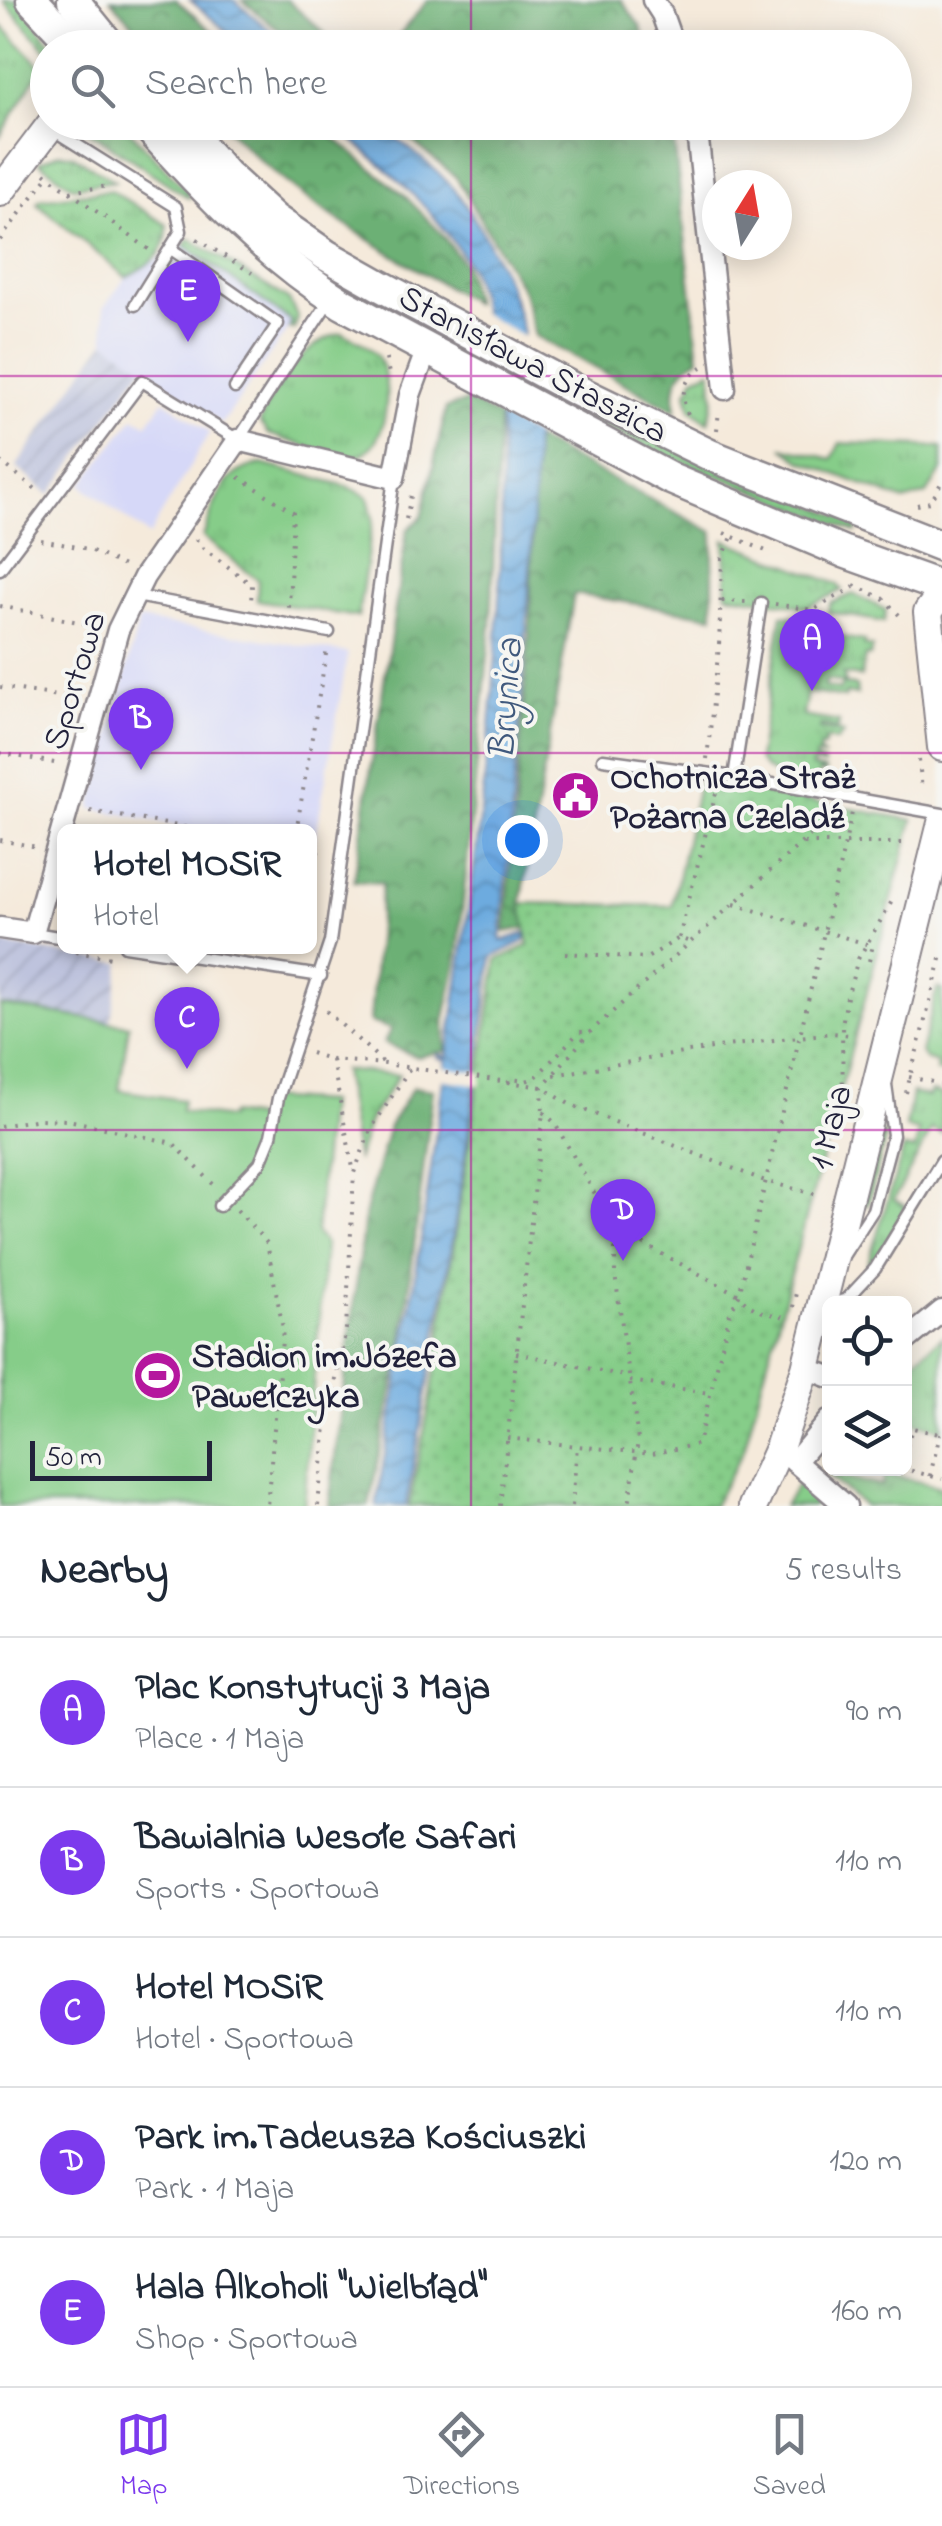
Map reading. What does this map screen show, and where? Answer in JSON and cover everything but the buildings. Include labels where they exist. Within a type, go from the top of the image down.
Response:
[{"type":"main road","points":[[32,0],[60,30]]},
{"type":"main road","points":[[73,0],[98,30]]},
{"type":"main road","name":"Stanisława Staszica","points":[[160,140],[210,196],[261,244],[332,297],[671,479],[942,590]]},
{"type":"main road","name":"Stanisława Staszica","points":[[196,140],[225,174],[274,218],[326,255],[574,389],[710,455],[942,546]]},
{"type":"street","points":[[653,0],[668,30]]},
{"type":"street","points":[[0,192],[37,167],[46,140]]},
{"type":"street","points":[[698,140],[725,389]]},
{"type":"street","points":[[238,440],[394,478],[410,395],[427,349]]},
{"type":"street","name":"Sportowa","points":[[64,824],[118,630],[139,586],[238,440]]},
{"type":"street","points":[[930,746],[928,612],[942,590]]},
{"type":"street","name":"1 Maja","points":[[753,1506],[787,1455],[818,1372],[826,1291],[942,823]]},
{"type":"street","name":"Sportowa","points":[[33,933],[57,848]]},
{"type":"street","points":[[0,928],[33,933]]},
{"type":"street","points":[[912,1335],[942,1311]]},
{"type":"street","points":[[822,1427],[787,1455],[846,1506]]},
{"type":"lane","points":[[74,140],[176,206],[181,231],[135,305]]},
{"type":"lane","points":[[170,249],[278,324],[235,388]]},
{"type":"lane","name":"Sportowa","points":[[238,440],[332,297]]},
{"type":"lane","points":[[0,570],[142,381],[238,440]]},
{"type":"lane","points":[[222,1202],[260,1163],[294,1047],[322,976],[330,942],[394,478]]},
{"type":"lane","points":[[139,586],[329,632]]},
{"type":"lane","points":[[734,777],[761,604]]},
{"type":"lane","points":[[603,759],[734,777],[942,814]]},
{"type":"lane","points":[[33,933],[57,937]]},
{"type":"lane","points":[[178,954],[322,976]]},
{"type":"lane","points":[[826,1291],[846,1300],[875,1269],[942,1160]]},
{"type":"path","points":[[0,240],[37,167],[163,260]]},
{"type":"path","points":[[70,192],[112,185]]},
{"type":"path","points":[[377,346],[386,359],[392,386]]},
{"type":"path","points":[[695,422],[684,404],[686,384],[702,367],[723,363]]},
{"type":"path","points":[[0,461],[52,502]]},
{"type":"path","points":[[227,470],[293,512],[288,623]]},
{"type":"path","points":[[904,507],[931,502],[942,480]]},
{"type":"path","points":[[179,526],[193,530],[198,544],[252,586],[252,603]]},
{"type":"path","points":[[706,774],[719,646],[722,559],[732,537]]},
{"type":"path","points":[[25,538],[88,550],[139,586]]},
{"type":"path","points":[[761,604],[813,610],[855,584],[894,606],[906,626]]},
{"type":"path","points":[[0,606],[118,630]]},
{"type":"path","points":[[297,824],[329,632]]},
{"type":"path","points":[[0,687],[82,700]]},
{"type":"path","points":[[922,794],[930,746]]},
{"type":"path","points":[[0,753],[64,765]]},
{"type":"path","points":[[565,953],[647,958],[679,938],[720,775]]},
{"type":"path","points":[[508,1438],[636,1454],[698,1444],[730,1313],[739,1295],[854,798]]},
{"type":"path","points":[[69,808],[165,824]]},
{"type":"path","points":[[500,1506],[543,1112],[542,1087],[590,1032],[835,814]]},
{"type":"path","points":[[0,840],[56,851]]},
{"type":"path","points":[[804,843],[914,842]]},
{"type":"path","points":[[317,852],[323,858]]},
{"type":"path","points":[[869,961],[874,936],[893,900]]},
{"type":"path","points":[[732,904],[871,945]]},
{"type":"path","points":[[679,938],[690,942]]},
{"type":"path","points":[[842,1111],[842,1034],[854,970],[871,945]]},
{"type":"path","points":[[902,1108],[942,955]]},
{"type":"path","points":[[935,984],[942,985]]},
{"type":"path","points":[[333,1018],[385,1064]]},
{"type":"path","points":[[508,1082],[535,1078],[579,1032],[590,1032]]},
{"type":"path","points":[[553,1075],[798,1038],[850,1035]]},
{"type":"path","points":[[294,1047],[332,1060],[542,1087],[570,1104],[765,1181],[822,1196]]},
{"type":"path","points":[[318,1506],[325,1434],[346,1329],[354,1173],[332,1060]]},
{"type":"path","points":[[354,1173],[372,1129],[412,1068]]},
{"type":"path","points":[[909,1077],[942,1084]]},
{"type":"path","points":[[543,1112],[554,1122],[615,1228],[615,1274],[638,1440],[629,1506]]},
{"type":"path","points":[[0,1126],[39,1119],[68,1120],[174,1142],[222,1202],[267,1244],[283,1328],[267,1506]]},
{"type":"path","points":[[615,1228],[739,1295],[751,1308],[770,1316],[792,1318]]},
{"type":"path","points":[[516,1353],[711,1394]]},
{"type":"path","points":[[912,1428],[941,1435],[930,1476]]},
{"type":"path","points":[[572,1506],[577,1446]]},
{"type":"path","points":[[912,1471],[942,1479]]},
{"type":"shaded area","points":[[184,245],[292,323],[222,424],[105,341],[104,307],[126,277]]},
{"type":"shaded area","points":[[105,341],[143,367],[50,495],[16,467]]},
{"type":"shaded area","points":[[164,400],[210,432],[149,536],[82,485],[134,417],[147,424]]},
{"type":"shaded area","points":[[139,620],[348,653],[317,827],[168,824],[91,808]]},
{"type":"shaded area","points":[[0,944],[121,963],[110,1024],[0,1004]]},
{"type":"green space","points":[[3,0],[17,0],[41,30],[30,31]]},
{"type":"green space","points":[[111,0],[176,0],[210,30],[138,30]]},
{"type":"green space","points":[[242,0],[287,0],[321,30],[278,30]]},
{"type":"green space","points":[[428,0],[621,0],[642,30],[403,30]]},
{"type":"green space","points":[[0,24],[30,55],[30,86],[0,136]]},
{"type":"green space","points":[[102,140],[138,140],[189,193],[189,198]]},
{"type":"green space","points":[[239,140],[337,140],[405,196],[441,233],[464,265],[474,303],[309,200]]},
{"type":"green space","points":[[411,140],[674,140],[699,358],[677,380],[676,411],[535,336],[523,291],[456,177]]},
{"type":"green space","points":[[59,153],[72,155],[115,181],[73,187],[39,162]]},
{"type":"green space","points":[[110,190],[167,225],[161,251],[150,263],[126,277],[37,203],[40,199]]},
{"type":"green space","points":[[190,239],[289,300],[298,318],[294,329],[289,328],[292,322],[184,245]]},
{"type":"green space","points":[[342,333],[372,350],[383,370],[384,417],[373,445],[363,454],[342,457],[268,434],[260,423],[291,368],[315,346]]},
{"type":"green space","points":[[711,370],[714,399],[708,422],[691,409],[687,392],[695,377]]},
{"type":"green space","points":[[561,396],[859,525],[856,532],[639,444],[558,404]]},
{"type":"green space","points":[[468,401],[499,417],[491,626],[457,962],[445,1018],[446,1051],[417,1057],[384,1043],[391,1029],[370,1022],[382,883],[354,881],[407,530],[422,517],[446,408]]},
{"type":"green space","points":[[535,439],[713,532],[713,616],[574,594],[521,903],[526,928],[505,932],[530,626]]},
{"type":"green space","points":[[840,443],[942,447],[942,470],[927,494],[904,501],[802,461],[782,447],[832,459]]},
{"type":"green space","points":[[262,464],[347,486],[368,497],[373,519],[358,617],[257,600],[258,580],[203,537],[229,481],[248,467]]},
{"type":"green space","points":[[725,540],[837,584],[842,590],[807,607],[727,594]]},
{"type":"green space","points":[[853,594],[886,610],[884,622],[828,612],[831,603]]},
{"type":"green space","points":[[782,615],[828,623],[827,635],[865,641],[864,646],[872,647],[870,656],[865,656],[861,677],[843,674],[846,683],[826,680],[825,687],[840,690],[842,684],[856,686],[857,695],[846,693],[845,698],[807,692],[803,716],[839,722],[838,729],[820,729],[844,733],[837,741],[826,739],[824,747],[820,746],[819,753],[825,756],[816,755],[815,760],[824,765],[813,763],[812,768],[825,770],[819,772],[818,781],[776,774],[758,759]]},
{"type":"green space","points":[[699,781],[913,820],[744,1449],[713,1506],[409,1506],[431,1397],[497,960],[529,945],[521,903],[672,906]]},
{"type":"green space","points":[[937,988],[942,990],[942,1073],[936,1071],[937,1063],[921,1053]]},
{"type":"green space","name":"Stadion im.Józefa Pawełczyka","points":[[0,1005],[129,1025],[119,1090],[183,1100],[181,1111],[262,1119],[265,1098],[328,1102],[316,1233],[325,1244],[304,1506],[0,1506]]},
{"type":"green space","points":[[343,1070],[399,1075],[369,1120],[357,1161]]},
{"type":"green space","points":[[413,1087],[433,1090],[403,1338],[369,1506],[329,1506],[365,1212],[389,1126]]},
{"type":"green space","points":[[931,1092],[942,1095],[942,1134],[932,1129],[894,1200],[906,1207],[885,1245],[867,1266],[904,1148],[915,1150],[919,1131],[906,1128],[912,1093],[929,1097]]},
{"type":"green space","points":[[881,1133],[886,1134],[868,1205],[863,1204]]},
{"type":"green space","points":[[942,1337],[942,1429],[912,1421],[912,1362]]},
{"type":"green space","points":[[828,1476],[882,1486],[884,1476],[894,1476],[942,1487],[942,1506],[865,1506]]},
{"type":"green space","points":[[798,1484],[818,1492],[827,1506],[820,1506],[818,1501],[812,1506],[784,1506]]},
{"type":"water","points":[[190,0],[234,0],[270,30],[225,30]]},
{"type":"water","name":"Brynica","points":[[352,140],[398,140],[452,187],[478,224],[514,301],[525,340],[534,422],[529,586],[501,941],[525,933],[525,941],[493,957],[491,963],[453,1235],[406,1506],[376,1506],[414,1287],[446,1060],[437,1057],[447,1057],[483,796],[499,600],[500,424],[490,343],[468,265],[424,206]]},
{"type":"pier","points":[[476,310],[527,338],[534,370],[538,438],[495,414],[486,344]]},
{"type":"pier","points":[[440,1066],[482,1073],[481,1085],[439,1079]]},
{"type":"place","name":"Hala Alkoholi \"Wielbłąd\"","points":[[188,342]]},
{"type":"place","name":"Plac Konstytucji 3 Maja","points":[[812,691]]},
{"type":"place","name":"Bawialnia Wesołe Safari","points":[[141,770]]},
{"type":"place","name":"Ochotnicza Straż Pożarna Czeladź","points":[[575,796]]},
{"type":"place","name":"Hotel MOSiR","points":[[187,1069]]},
{"type":"place","name":"Park im.Tadeusza Kościuszki","points":[[623,1261]]},
{"type":"place","name":"Stadion im.Józefa Pawełczyka","points":[[157,1375]]}]
